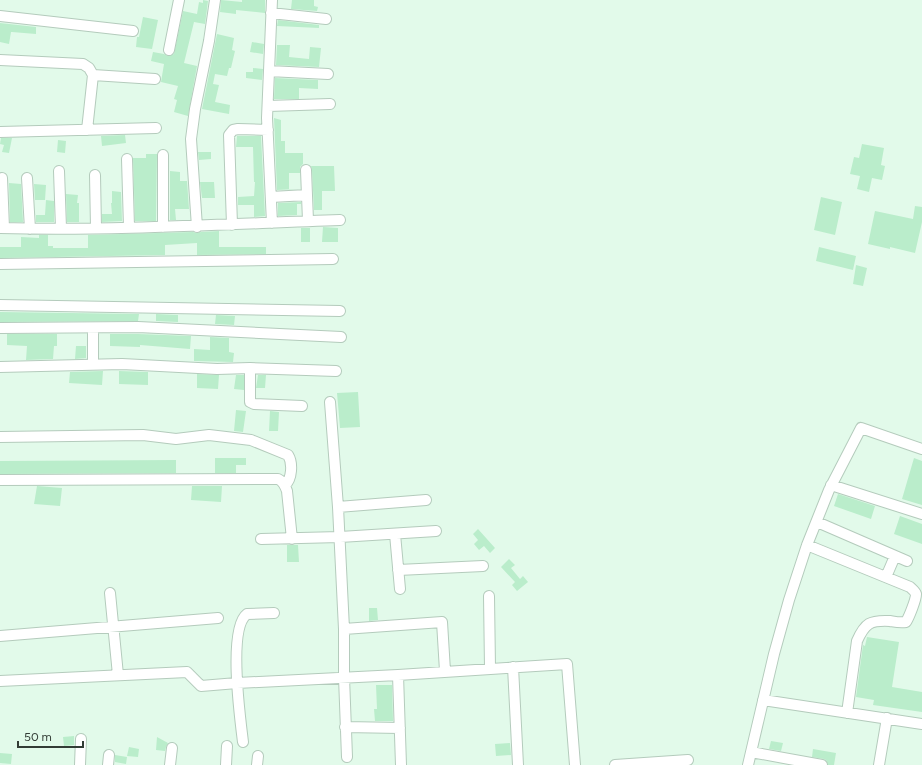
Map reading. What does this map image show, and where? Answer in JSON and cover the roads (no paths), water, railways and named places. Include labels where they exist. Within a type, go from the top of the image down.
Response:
[{"type":"street","points":[[169,50],[179,0]]},
{"type":"street","points":[[197,227],[191,139],[194,109],[209,41],[215,0]]},
{"type":"street","points":[[272,0],[268,106],[272,223]]},
{"type":"street","points":[[271,13],[326,19]]},
{"type":"street","points":[[0,16],[134,31]]},
{"type":"street","points":[[0,60],[83,64],[89,68],[93,75],[87,130]]},
{"type":"street","points":[[269,71],[328,74]]},
{"type":"street","points":[[93,75],[154,79]]},
{"type":"street","points":[[268,106],[330,104]]},
{"type":"street","points":[[0,132],[156,128]]},
{"type":"street","points":[[232,225],[229,135],[233,130],[238,129],[268,130]]},
{"type":"street","points":[[163,155],[163,227]]},
{"type":"street","points":[[127,159],[129,227]]},
{"type":"street","points":[[306,170],[308,222]]},
{"type":"street","points":[[59,171],[61,228]]},
{"type":"street","points":[[95,175],[96,228]]},
{"type":"street","points":[[2,178],[2,228],[197,227],[340,220]]},
{"type":"street","points":[[27,178],[30,229]]},
{"type":"street","points":[[271,197],[307,195]]},
{"type":"street","points":[[0,264],[332,259]]},
{"type":"street","points":[[0,305],[340,311]]},
{"type":"street","points":[[0,328],[138,327],[341,337]]},
{"type":"street","points":[[93,328],[94,365]]},
{"type":"street","points":[[0,367],[122,364],[217,369],[250,368],[336,371]]},
{"type":"street","points":[[250,368],[250,402],[254,404],[302,406]]},
{"type":"street","points":[[330,402],[340,537],[347,757]]},
{"type":"street","points":[[748,765],[787,607],[807,544],[831,485],[861,428],[922,449]]},
{"type":"street","points":[[0,438],[143,435],[176,440],[209,435],[251,440],[288,455],[290,460],[290,476],[285,485]]},
{"type":"street","points":[[0,480],[278,479],[285,485],[287,491],[292,539]]},
{"type":"street","points":[[831,485],[922,514]]},
{"type":"street","points":[[338,507],[426,500]]},
{"type":"street","points":[[817,522],[907,561]]},
{"type":"street","points":[[261,539],[340,537],[436,531]]},
{"type":"street","points":[[395,534],[400,589]]},
{"type":"street","points":[[807,544],[910,587],[916,594],[911,612],[906,622],[872,622],[866,625],[861,631],[857,641],[847,712]]},
{"type":"street","points":[[886,577],[895,556]]},
{"type":"street","points":[[398,570],[483,566]]},
{"type":"street","points":[[110,593],[118,676]]},
{"type":"street","points":[[489,596],[490,668]]},
{"type":"street","points":[[243,742],[237,683],[238,631],[243,617],[246,614],[274,613]]},
{"type":"street","points":[[0,636],[218,618]]},
{"type":"street","points":[[344,629],[442,622],[445,671]]},
{"type":"street","points":[[0,681],[187,672],[201,686],[567,664],[575,765]]},
{"type":"street","points":[[513,667],[518,765]]},
{"type":"street","points":[[398,675],[401,765]]},
{"type":"street","points":[[763,700],[922,724]]},
{"type":"street","points":[[879,765],[887,718]]},
{"type":"street","points":[[345,727],[400,728]]},
{"type":"street","points":[[80,765],[81,739]]},
{"type":"street","points":[[226,765],[227,746]]},
{"type":"street","points":[[170,765],[172,748]]},
{"type":"street","points":[[751,752],[822,765]]},
{"type":"street","points":[[615,765],[688,760]]}]
